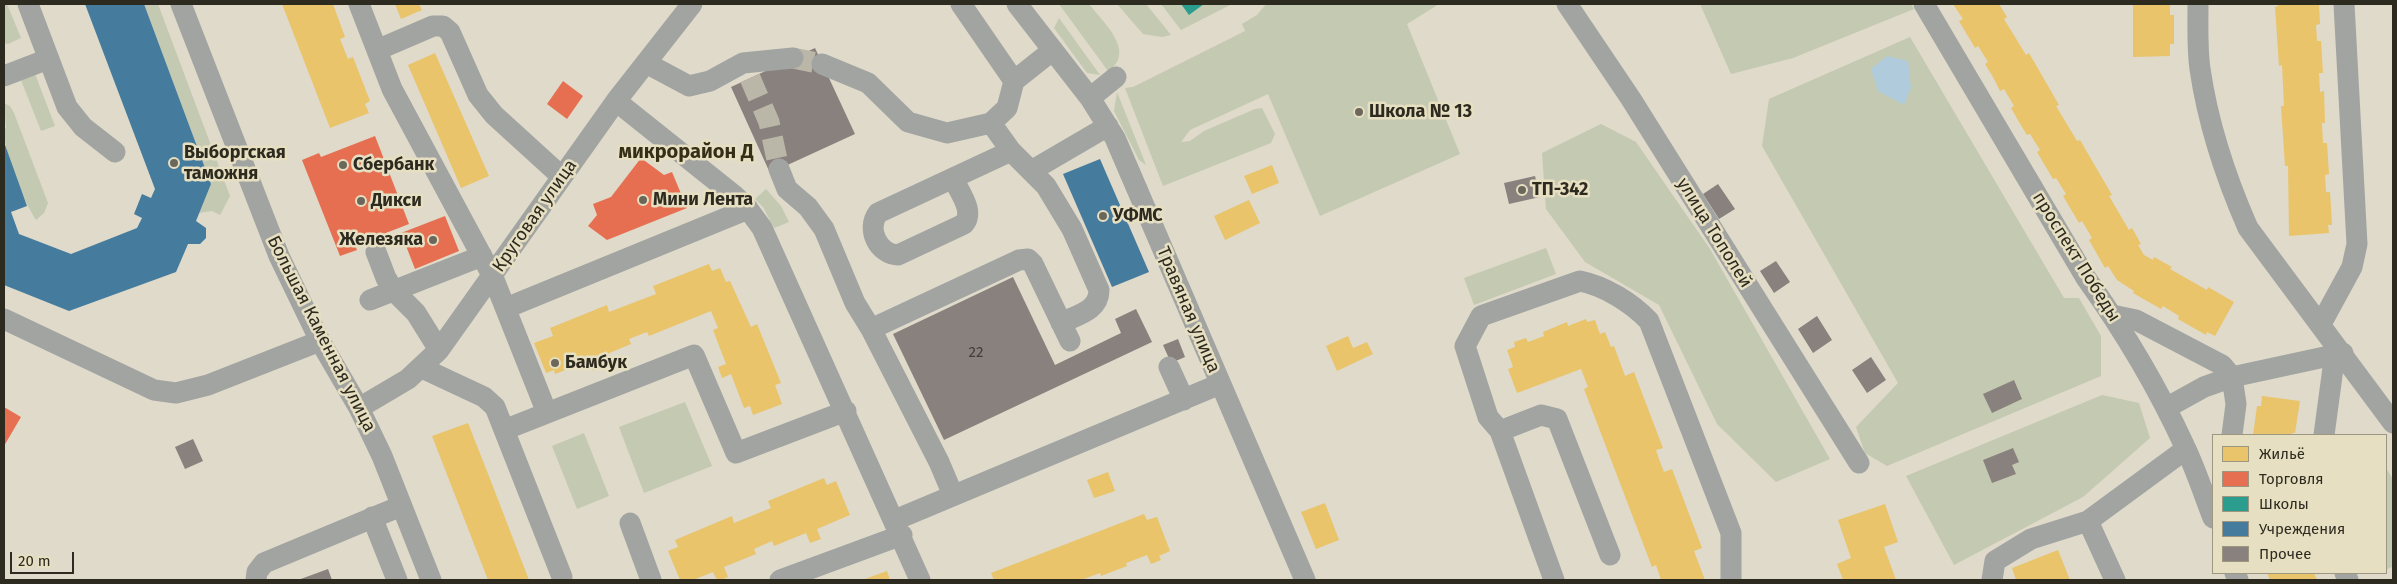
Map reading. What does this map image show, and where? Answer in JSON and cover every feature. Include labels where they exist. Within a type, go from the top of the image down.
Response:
[{"type":"street","points":[[28,4],[67,107],[83,126],[115,152]]},
{"type":"street","name":"Большая Каменная улица","points":[[181,4],[279,256],[320,341],[359,408],[431,580]]},
{"type":"street","points":[[359,4],[392,89],[493,277],[548,413]]},
{"type":"street","name":"Круговая улица","points":[[359,408],[390,391],[422,368],[439,350],[493,277],[561,176],[616,101],[692,4]]},
{"type":"street","points":[[961,4],[1014,81]]},
{"type":"street","name":"Травяная улица","points":[[1016,4],[1090,98],[1115,138],[1187,285],[1220,384],[1305,580]]},
{"type":"street","name":"улица Тополей","points":[[1567,4],[1631,99],[1859,464]]},
{"type":"street","name":"проспект Победы","points":[[1924,4],[2086,278],[2112,315],[2166,408],[2186,449],[2212,515]]},
{"type":"street","points":[[2198,4],[2200,69],[2208,115],[2235,198],[2248,228],[2321,324],[2337,354],[2393,423]]},
{"type":"street","points":[[2321,324],[2352,267],[2358,244],[2344,4]]},
{"type":"street","points":[[377,50],[433,26],[443,26],[450,32],[478,95],[494,114],[561,176]]},
{"type":"street","points":[[822,64],[868,84],[908,122],[947,133],[991,123],[1007,108],[1014,81],[1053,50]]},
{"type":"street","points":[[646,63],[689,86],[793,58]]},
{"type":"street","points":[[4,76],[48,59]]},
{"type":"street","points":[[1090,98],[1116,77]]},
{"type":"street","points":[[616,101],[748,209],[762,228],[846,411],[920,580]]},
{"type":"street","points":[[871,329],[1019,260],[1028,259],[1033,264],[1065,332],[1099,300],[1099,290],[1072,229],[1046,186],[1011,151],[991,123]]},
{"type":"street","points":[[1031,171],[1108,126]]},
{"type":"street","points":[[953,178],[1011,151]]},
{"type":"street","points":[[779,169],[787,189],[808,207],[824,229],[854,303],[871,329],[939,462],[953,494]]},
{"type":"street","points":[[506,308],[748,209]]},
{"type":"street","points":[[376,252],[386,278],[394,291],[416,313],[439,350]]},
{"type":"street","points":[[370,300],[482,256]]},
{"type":"street","points":[[1554,580],[1500,431],[1488,417],[1465,346],[1481,316],[1580,281],[1592,283],[1636,308],[1649,321],[1731,533],[1731,580]]},
{"type":"street","points":[[2112,315],[2136,320],[2183,342],[2222,365],[2232,377],[2236,404],[2232,434]]},
{"type":"street","points":[[4,319],[154,390],[176,392],[208,385],[320,341]]},
{"type":"street","points":[[2166,408],[2204,386],[2232,377],[2337,354]]},
{"type":"street","points":[[2324,434],[2333,368],[2337,354]]},
{"type":"street","points":[[504,430],[694,355],[736,453],[846,411]]},
{"type":"street","points":[[1169,367],[1184,400]]},
{"type":"street","points":[[422,368],[484,397],[495,407],[562,577]]},
{"type":"street","points":[[780,580],[818,574],[953,494],[1220,384]]},
{"type":"street","points":[[1500,431],[1541,415],[1557,419],[1610,555]]},
{"type":"street","points":[[1992,580],[1995,560],[2031,539],[2088,521],[2186,449]]},
{"type":"street","points":[[256,580],[256,572],[264,563],[401,506]]},
{"type":"street","points":[[372,517],[397,580]]},
{"type":"street","points":[[2088,521],[2115,580]]},
{"type":"street","points":[[630,523],[651,580]]},
{"type":"green space","points":[[4,4],[7,4],[21,38],[8,44],[4,43]]},
{"type":"green space","points":[[144,4],[158,4],[230,196],[220,215],[212,211],[199,213],[211,184]]},
{"type":"green space","points":[[1059,4],[1089,4],[1109,28],[1115,37],[1119,55],[1116,63],[1108,71]]},
{"type":"green space","points":[[1117,4],[1146,4],[1171,35],[1162,37],[1143,34]]},
{"type":"green space","points":[[1161,4],[1181,4],[1190,14],[1204,4],[1232,4],[1181,30]]},
{"type":"green space","name":"Школа № 13","points":[[1266,4],[1439,4],[1407,24],[1460,154],[1320,216],[1268,94],[1190,130],[1181,142],[1190,141],[1204,131],[1255,109],[1262,108],[1275,134],[1271,143],[1163,186],[1125,88],[1133,87],[1245,31],[1242,24],[1257,15]]},
{"type":"green space","points":[[1700,4],[1911,4],[1914,9],[1793,58],[1731,74]]},
{"type":"green space","points":[[1059,18],[1100,75],[1087,73],[1054,28]]},
{"type":"green space","points":[[1910,37],[2064,298],[2079,298],[2101,336],[2101,376],[1887,466],[1865,453],[1856,427],[1898,383],[1762,146],[1769,99]]},
{"type":"green space","points":[[35,74],[55,126],[41,131],[21,80]]},
{"type":"green space","points":[[1117,92],[1146,165],[1139,160],[1114,111]]},
{"type":"green space","points":[[4,103],[10,106],[14,113],[48,203],[44,213],[36,220],[25,200],[10,164],[5,140]]},
{"type":"green space","points":[[1601,124],[1636,142],[1710,249],[1830,459],[1776,482],[1717,424],[1659,305],[1585,262],[1546,209],[1542,153]]},
{"type":"green space","points":[[766,189],[781,206],[789,222],[774,228],[763,207],[755,199]]},
{"type":"green space","points":[[1546,248],[1556,274],[1474,305],[1464,278]]},
{"type":"green space","points":[[2102,395],[2139,403],[2150,438],[2083,497],[1954,565],[1906,476]]},
{"type":"green space","points":[[685,402],[712,466],[644,493],[619,427]]},
{"type":"green space","points":[[584,433],[609,496],[577,509],[552,446]]},
{"type":"green space","points":[[2387,470],[2393,479],[2393,569],[2391,567],[2387,569]]},
{"type":"water","points":[[1887,56],[1908,61],[1911,88],[1904,105],[1878,91],[1871,69]]},
{"type":"building: Жильё","points":[[282,4],[333,4],[345,37],[340,39],[348,59],[353,57],[370,101],[365,104],[369,113],[330,128]]},
{"type":"building: Жильё","points":[[395,4],[419,4],[422,10],[401,19]]},
{"type":"building: Жильё","points":[[1953,4],[1999,4],[2007,17],[2004,19],[2026,55],[2029,53],[2059,105],[2056,106],[2077,141],[2080,140],[2112,195],[2109,196],[2129,230],[2132,228],[2141,244],[2138,245],[2144,255],[2153,260],[2154,257],[2172,267],[2170,269],[2207,290],[2208,287],[2234,302],[2215,336],[2207,332],[2206,335],[2178,319],[2179,316],[2163,306],[2161,309],[2133,293],[2134,291],[2117,280],[2108,266],[2105,268],[2089,240],[2092,238],[2082,221],[2079,223],[2063,196],[2066,194],[2056,178],[2053,179],[2037,152],[2040,150],[2030,134],[2027,135],[2019,122],[2011,108],[2014,106],[2004,89],[2000,91],[1985,64],[1988,62],[1978,46],[1975,48],[1959,21],[1963,19]]},
{"type":"building: Жильё","points":[[2133,4],[2170,4],[2170,15],[2174,15],[2174,44],[2170,44],[2170,56],[2133,57]]},
{"type":"building: Жильё","points":[[2278,4],[2319,4],[2320,24],[2316,25],[2317,41],[2321,41],[2323,73],[2319,73],[2320,92],[2324,91],[2325,123],[2322,123],[2323,143],[2327,143],[2329,174],[2325,175],[2326,192],[2330,192],[2332,225],[2328,225],[2329,233],[2289,236],[2288,166],[2285,166],[2281,106],[2284,106],[2282,65],[2279,66],[2275,7]]},
{"type":"building: Жильё","points":[[435,53],[489,176],[461,188],[408,65]]},
{"type":"building: Жильё","points":[[1272,165],[1279,183],[1252,194],[1244,176]]},
{"type":"building: Жильё","points":[[1249,200],[1260,223],[1225,240],[1214,216]]},
{"type":"building: Жильё","points":[[709,264],[712,271],[720,268],[726,282],[730,281],[751,327],[757,324],[781,383],[775,385],[782,404],[753,415],[750,406],[744,408],[731,374],[722,378],[718,367],[726,364],[713,330],[718,328],[711,311],[649,336],[647,332],[629,339],[631,344],[600,357],[604,366],[593,371],[589,361],[555,374],[554,370],[546,373],[534,343],[553,336],[550,328],[607,305],[609,312],[656,294],[653,286]]},
{"type":"building: Жильё","points":[[1586,319],[1587,322],[1595,320],[1600,334],[1605,332],[1611,347],[1614,346],[1625,376],[1634,372],[1663,448],[1656,450],[1664,472],[1672,469],[1702,548],[1694,551],[1705,580],[1661,580],[1656,565],[1652,567],[1584,389],[1588,387],[1581,369],[1517,393],[1508,369],[1513,367],[1507,350],[1515,347],[1514,342],[1526,338],[1528,342],[1544,336],[1543,332],[1567,322],[1568,326]]},
{"type":"building: Жильё","points":[[1348,336],[1353,348],[1367,342],[1373,354],[1337,371],[1326,346]]},
{"type":"building: Жильё","points":[[2262,396],[2300,401],[2295,433],[2253,434],[2257,406],[2261,406]]},
{"type":"building: Жильё","points":[[468,423],[529,580],[488,580],[432,436]]},
{"type":"building: Жильё","points":[[1108,472],[1115,491],[1094,498],[1087,480]]},
{"type":"building: Жильё","points":[[824,478],[827,485],[836,481],[850,515],[817,529],[821,539],[810,543],[806,533],[774,546],[772,541],[754,549],[756,554],[724,567],[728,577],[721,580],[717,580],[713,572],[693,580],[680,580],[668,551],[678,547],[675,540],[732,516],[734,523],[771,508],[768,501]]},
{"type":"building: Жильё","points":[[1325,503],[1339,540],[1316,549],[1301,512]]},
{"type":"building: Жильё","points":[[1885,504],[1898,542],[1884,547],[1896,580],[1843,580],[1837,564],[1851,558],[1838,520]]},
{"type":"building: Жильё","points":[[1144,514],[1147,520],[1157,517],[1170,551],[1159,556],[1161,560],[1151,564],[1147,555],[1126,563],[1127,566],[1101,576],[1100,573],[1081,580],[994,580],[991,573]]},
{"type":"building: Жильё","points":[[2058,550],[2070,580],[2016,580],[2012,568]]},
{"type":"building: Жильё","points":[[887,571],[890,580],[862,580]]},
{"type":"building: Жильё","points":[[2267,574],[2314,574],[2317,580],[2270,580]]},
{"type":"building: Торговля","points":[[563,81],[583,96],[567,119],[547,104]]},
{"type":"building: Торговля","points":[[375,136],[409,224],[355,245],[357,250],[340,256],[302,160],[319,153],[321,157]]},
{"type":"building: Торговля","name":"Мини Лента","points":[[641,158],[664,175],[672,172],[687,208],[607,240],[588,226],[597,215],[593,204],[611,197]]},
{"type":"building: Торговля","points":[[445,216],[459,251],[415,269],[401,233]]},
{"type":"building: Торговля","points":[[4,407],[21,417],[4,446]]},
{"type":"building: Школы","points":[[1181,4],[1204,4],[1189,15]]},
{"type":"building: Учреждения","name":"Выборгская таможня","points":[[85,4],[144,4],[211,184],[196,221],[206,228],[206,238],[200,244],[188,244],[176,272],[69,311],[4,285],[4,142],[27,206],[11,212],[19,234],[71,254],[137,228],[142,218],[134,214],[142,194],[151,198],[155,189]]},
{"type":"building: Учреждения","points":[[1100,159],[1149,272],[1112,287],[1063,174]]},
{"type":"building: Прочее","points":[[815,48],[855,134],[770,173],[731,87]]},
{"type":"building: Прочее","name":"ТП-342","points":[[1535,176],[1540,197],[1509,204],[1504,183]]},
{"type":"building: Прочее","points":[[1718,184],[1735,209],[1719,219],[1703,194]]},
{"type":"building: Прочее","points":[[1776,261],[1790,282],[1774,293],[1760,271]]},
{"type":"building: Прочее","points":[[1013,277],[1055,365],[1121,333],[1115,319],[1136,309],[1152,342],[944,440],[893,334]]},
{"type":"building: Прочее","points":[[1817,316],[1832,340],[1813,353],[1798,329]]},
{"type":"building: Прочее","points":[[1178,339],[1185,357],[1171,363],[1163,345]]},
{"type":"building: Прочее","points":[[1871,357],[1886,380],[1867,393],[1852,370]]},
{"type":"building: Прочее","points":[[2014,380],[2022,399],[1992,413],[1983,394]]},
{"type":"building: Прочее","points":[[193,439],[203,461],[185,469],[175,447]]},
{"type":"building: Прочее","points":[[2013,448],[2019,462],[2012,465],[2016,474],[1992,483],[1983,460]]},
{"type":"building: Прочее","points":[[328,569],[332,580],[298,580]]},
{"type":"tunnel","points":[[793,58],[822,64]]},
{"type":"tunnel","points":[[750,78],[769,122],[779,169]]},
{"type":"place","name":"Школа № 13","points":[[1359,112]]},
{"type":"place","name":"Выборгская таможня","points":[[174,163]]},
{"type":"place","name":"Сбербанк","points":[[343,165]]},
{"type":"place","name":"ТП-342","points":[[1522,190]]},
{"type":"place","name":"Мини Лента","points":[[643,200]]},
{"type":"place","name":"Дикси","points":[[361,201]]},
{"type":"place","name":"УФМС","points":[[1103,216]]},
{"type":"place","name":"Железяка","points":[[433,240]]},
{"type":"place","name":"Бамбук","points":[[555,363]]},
{"type":"district","name":"микрорайон Д","points":[[686,152]]}]
